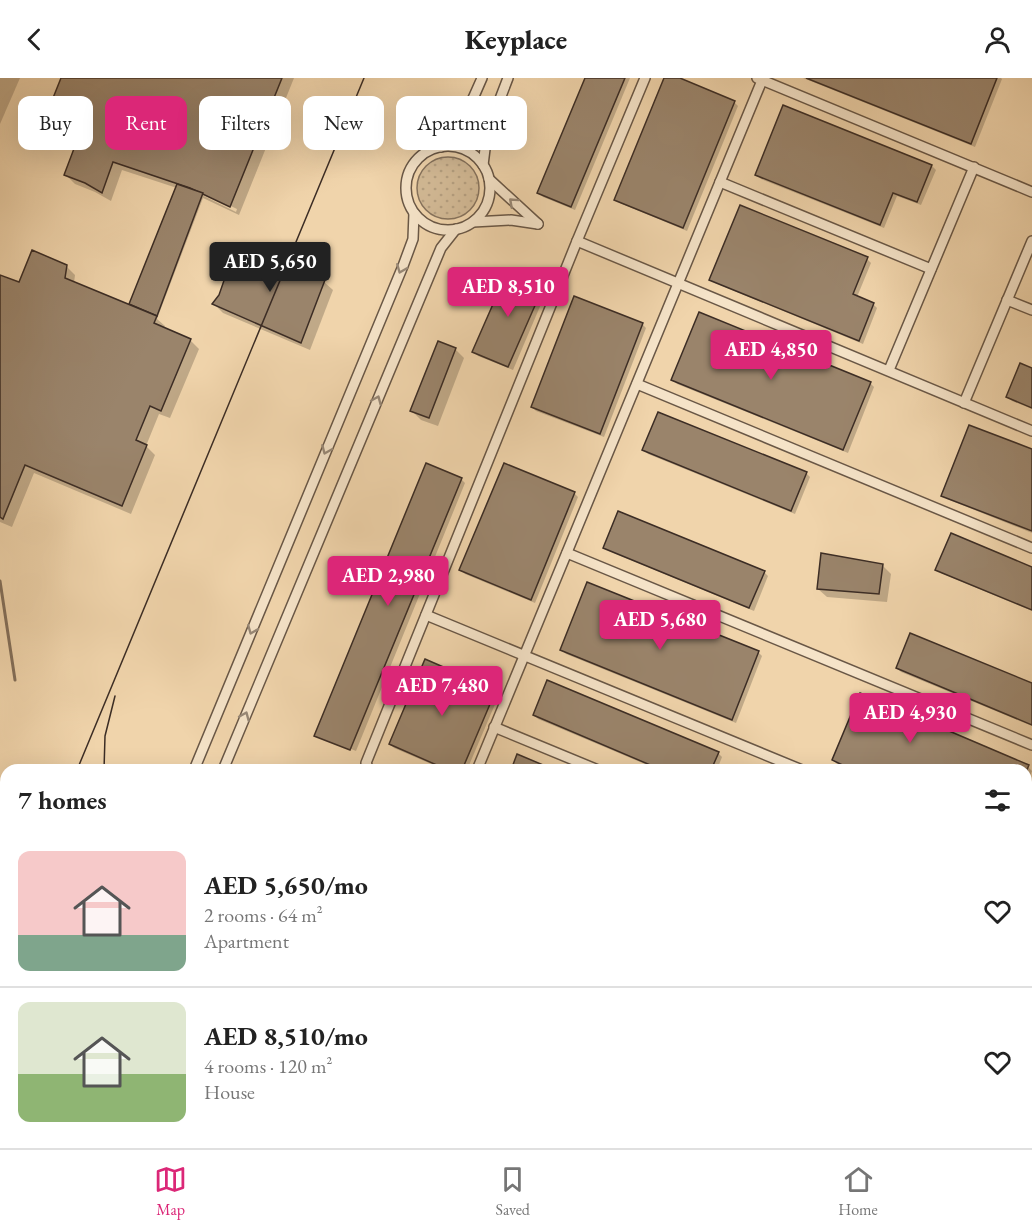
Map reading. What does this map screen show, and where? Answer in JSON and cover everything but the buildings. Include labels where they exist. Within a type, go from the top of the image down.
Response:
[{"type":"street","points":[[474,96],[482,78]]},
{"type":"street","points":[[483,165],[487,133],[508,78]]},
{"type":"street","points":[[366,764],[645,78]]},
{"type":"street","points":[[479,764],[761,79],[1032,192]]},
{"type":"street","points":[[429,150],[419,157],[410,172],[406,190],[409,202],[414,213],[433,227],[456,230]]},
{"type":"street","points":[[226,764],[441,248],[456,230],[473,222],[488,203],[489,179],[483,165],[465,150]]},
{"type":"street","points":[[889,370],[974,167]]},
{"type":"street","points":[[473,222],[511,220],[538,224],[489,179]]},
{"type":"street","points":[[720,182],[931,269]]},
{"type":"street","points":[[196,764],[403,266],[413,238],[414,213]]},
{"type":"street","points":[[577,241],[1032,431]]},
{"type":"street","points":[[964,403],[1032,241]]},
{"type":"street","points":[[1007,300],[1032,310]]},
{"type":"street","points":[[637,384],[1032,548]]},
{"type":"street","points":[[567,553],[1032,744]]},
{"type":"street","points":[[426,615],[787,764]]},
{"type":"street","points":[[494,727],[583,764]]},
{"type":"shaded area","points":[[442,157],[454,157],[470,166],[477,176],[479,188],[477,200],[470,210],[454,219],[442,219],[431,214],[422,205],[417,194],[417,182],[422,171],[431,162]]},
{"type":"waterway","points":[[0,581],[15,680]]},
{"type":"tram line","points":[[79,764],[364,78]]},
{"type":"tram line","points":[[104,764],[105,736],[115,696]]}]
